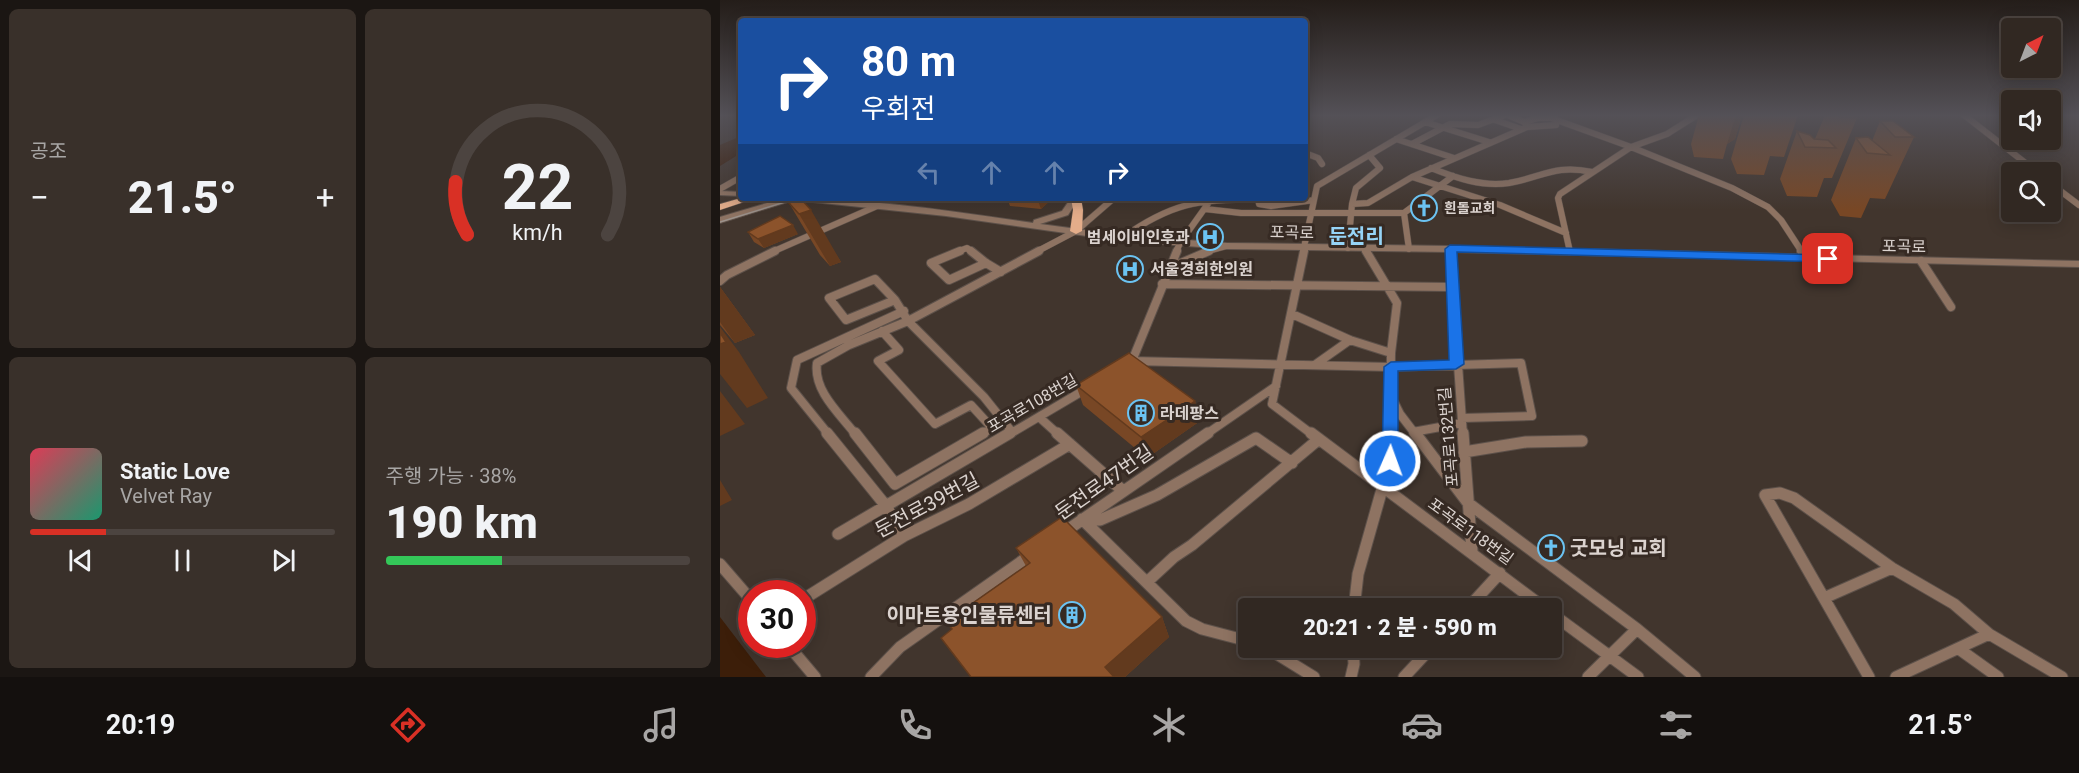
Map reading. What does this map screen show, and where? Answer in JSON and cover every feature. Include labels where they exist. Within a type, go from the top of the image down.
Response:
[{"type":"main road","points":[[720,207],[741,201]]},
{"type":"main road","points":[[1076,201],[1078,210],[1076,231]]},
{"type":"street","points":[[1308,200],[1314,200],[1317,186],[1383,147]]},
{"type":"street","points":[[1420,147],[1454,158]]},
{"type":"street","points":[[1352,204],[1368,203],[1412,177],[1479,147]]},
{"type":"street","points":[[1570,252],[1558,198],[1560,194],[1631,147],[1732,188],[1768,207],[1781,220],[1805,258]]},
{"type":"street","points":[[2004,147],[2024,162]]},
{"type":"street","points":[[1308,154],[1318,158],[1322,164]]},
{"type":"street","points":[[1348,248],[1350,213],[1356,188],[1380,168],[1369,155]]},
{"type":"street","points":[[1431,168],[1487,184],[1517,181],[1558,167],[1569,166],[1592,172]]},
{"type":"street","points":[[1205,209],[1241,213],[1404,213],[1453,176]]},
{"type":"street","points":[[1412,177],[1475,197],[1566,232]]},
{"type":"street","points":[[720,191],[738,179]]},
{"type":"street","points":[[1475,197],[1487,184]]},
{"type":"street","points":[[720,191],[738,194]]},
{"type":"street","points":[[2061,191],[2079,205]]},
{"type":"street","name":"포곡로118번길","points":[[1314,200],[1306,248],[1272,404],[1383,488],[1472,551],[1532,598]]},
{"type":"street","points":[[720,220],[784,201]]},
{"type":"street","name":"포곡로","points":[[825,201],[1122,238],[1227,246],[2079,264]]},
{"type":"street","points":[[1020,224],[1043,222],[1055,218],[1065,213],[1073,201]]},
{"type":"street","points":[[904,536],[886,506],[791,388],[797,360],[906,316],[1001,272],[1076,231],[1111,201]]},
{"type":"street","points":[[1122,238],[1160,212],[1203,201]]},
{"type":"street","points":[[1132,361],[1180,243],[1211,201]]},
{"type":"street","points":[[1258,201],[1259,204],[1272,207],[1292,201]]},
{"type":"street","points":[[720,281],[755,260],[877,206]]},
{"type":"street","points":[[1404,213],[1409,249]]},
{"type":"street","points":[[1168,268],[1205,252],[1227,246]]},
{"type":"street","points":[[986,263],[950,280],[931,263],[967,248],[1001,272]]},
{"type":"street","points":[[1355,598],[1358,573],[1390,461],[1391,353],[1397,303],[1364,248]]},
{"type":"street","name":"포곡로132번길","points":[[1450,249],[1456,364],[1472,551]]},
{"type":"street","points":[[1921,261],[1951,307]]},
{"type":"street","points":[[895,300],[846,320],[829,298],[875,279],[895,300],[906,316],[984,397],[1012,432]]},
{"type":"street","points":[[1162,284],[1451,287]]},
{"type":"street","points":[[1292,315],[1350,340],[1391,353]]},
{"type":"street","points":[[882,331],[899,350],[878,361],[935,424],[971,405],[992,429],[895,484],[820,388],[815,376],[817,363],[882,331],[906,316]]},
{"type":"street","points":[[1316,364],[1350,340]]},
{"type":"street","points":[[1123,367],[1132,361],[1391,367],[1521,363],[1532,416],[1462,421],[1413,432]]},
{"type":"street","name":"포곡로108번길","points":[[838,534],[1095,383]]},
{"type":"street","name":"둔전로47번길","points":[[871,677],[900,647],[1122,490],[1276,386]]},
{"type":"street","points":[[1392,398],[1413,432],[1468,503],[1638,629],[1695,677]]},
{"type":"street","points":[[1039,417],[1122,490]]},
{"type":"street","points":[[1082,519],[1100,519],[1157,495],[1256,438],[1292,463]]},
{"type":"street","points":[[1147,582],[1174,557],[1192,545],[1319,439]]},
{"type":"street","points":[[1464,452],[1526,442],[1582,441]]},
{"type":"street","name":"둔전로39번길","points":[[816,591],[904,536],[969,504],[1070,444]]},
{"type":"street","points":[[1869,677],[1765,495],[1780,493],[1794,498],[1892,568],[1954,604],[1989,634],[2062,677]]},
{"type":"street","points":[[1082,519],[1186,621],[1202,629],[1238,638]]},
{"type":"street","points":[[720,564],[738,585]]},
{"type":"street","points":[[1824,598],[1892,568]]},
{"type":"street","points":[[1477,598],[1500,573]]},
{"type":"street","points":[[1562,621],[1638,677]]},
{"type":"street","points":[[1588,677],[1638,629]]},
{"type":"street","points":[[1896,677],[1989,634]]},
{"type":"street","points":[[1959,649],[1998,677]]},
{"type":"street","points":[[799,658],[815,677]]},
{"type":"street","points":[[1283,658],[1314,677]]},
{"type":"street","points":[[1351,677],[1354,658]]},
{"type":"street","points":[[1404,677],[1422,658]]},
{"type":"shaded area","points":[[720,147],[738,147],[738,155],[720,166]]},
{"type":"shaded area","points":[[720,617],[738,640],[738,658],[751,658],[766,677],[720,677]]},
{"type":"building","points":[[1805,147],[1835,147],[1836,148]]},
{"type":"building","points":[[1862,147],[1880,147],[1890,155],[1867,153]]},
{"type":"building","points":[[803,201],[811,210],[799,214],[789,203]]},
{"type":"building","points":[[780,216],[793,225],[758,239],[748,232]]},
{"type":"building","points":[[720,333],[726,342],[720,344]]},
{"type":"building","points":[[1129,353],[1195,401],[1141,437],[1076,385]]},
{"type":"building","name":"이마트용인물류센터","points":[[1062,517],[1162,617],[1105,667],[1114,677],[971,677],[941,638],[952,629],[946,622],[1030,563],[1016,548]]},
{"type":"tram line","points":[[720,222],[788,201]]},
{"type":"place","name":"흰돌교회","points":[[1424,208]]},
{"type":"place","name":"범세이비인후과","points":[[1210,237]]},
{"type":"place","name":"서울경희한의원","points":[[1130,269]]},
{"type":"place","name":"라데팡스","points":[[1141,413]]},
{"type":"place","name":"굿모닝 교회","points":[[1551,548]]},
{"type":"place","name":"이마트용인물류센터","points":[[1072,615]]},
{"type":"district","name":"둔전리","points":[[1356,236]]},
{"type":"route","points":[[1390,461],[1391,367],[1456,364],[1450,249],[1828,259]]}]
